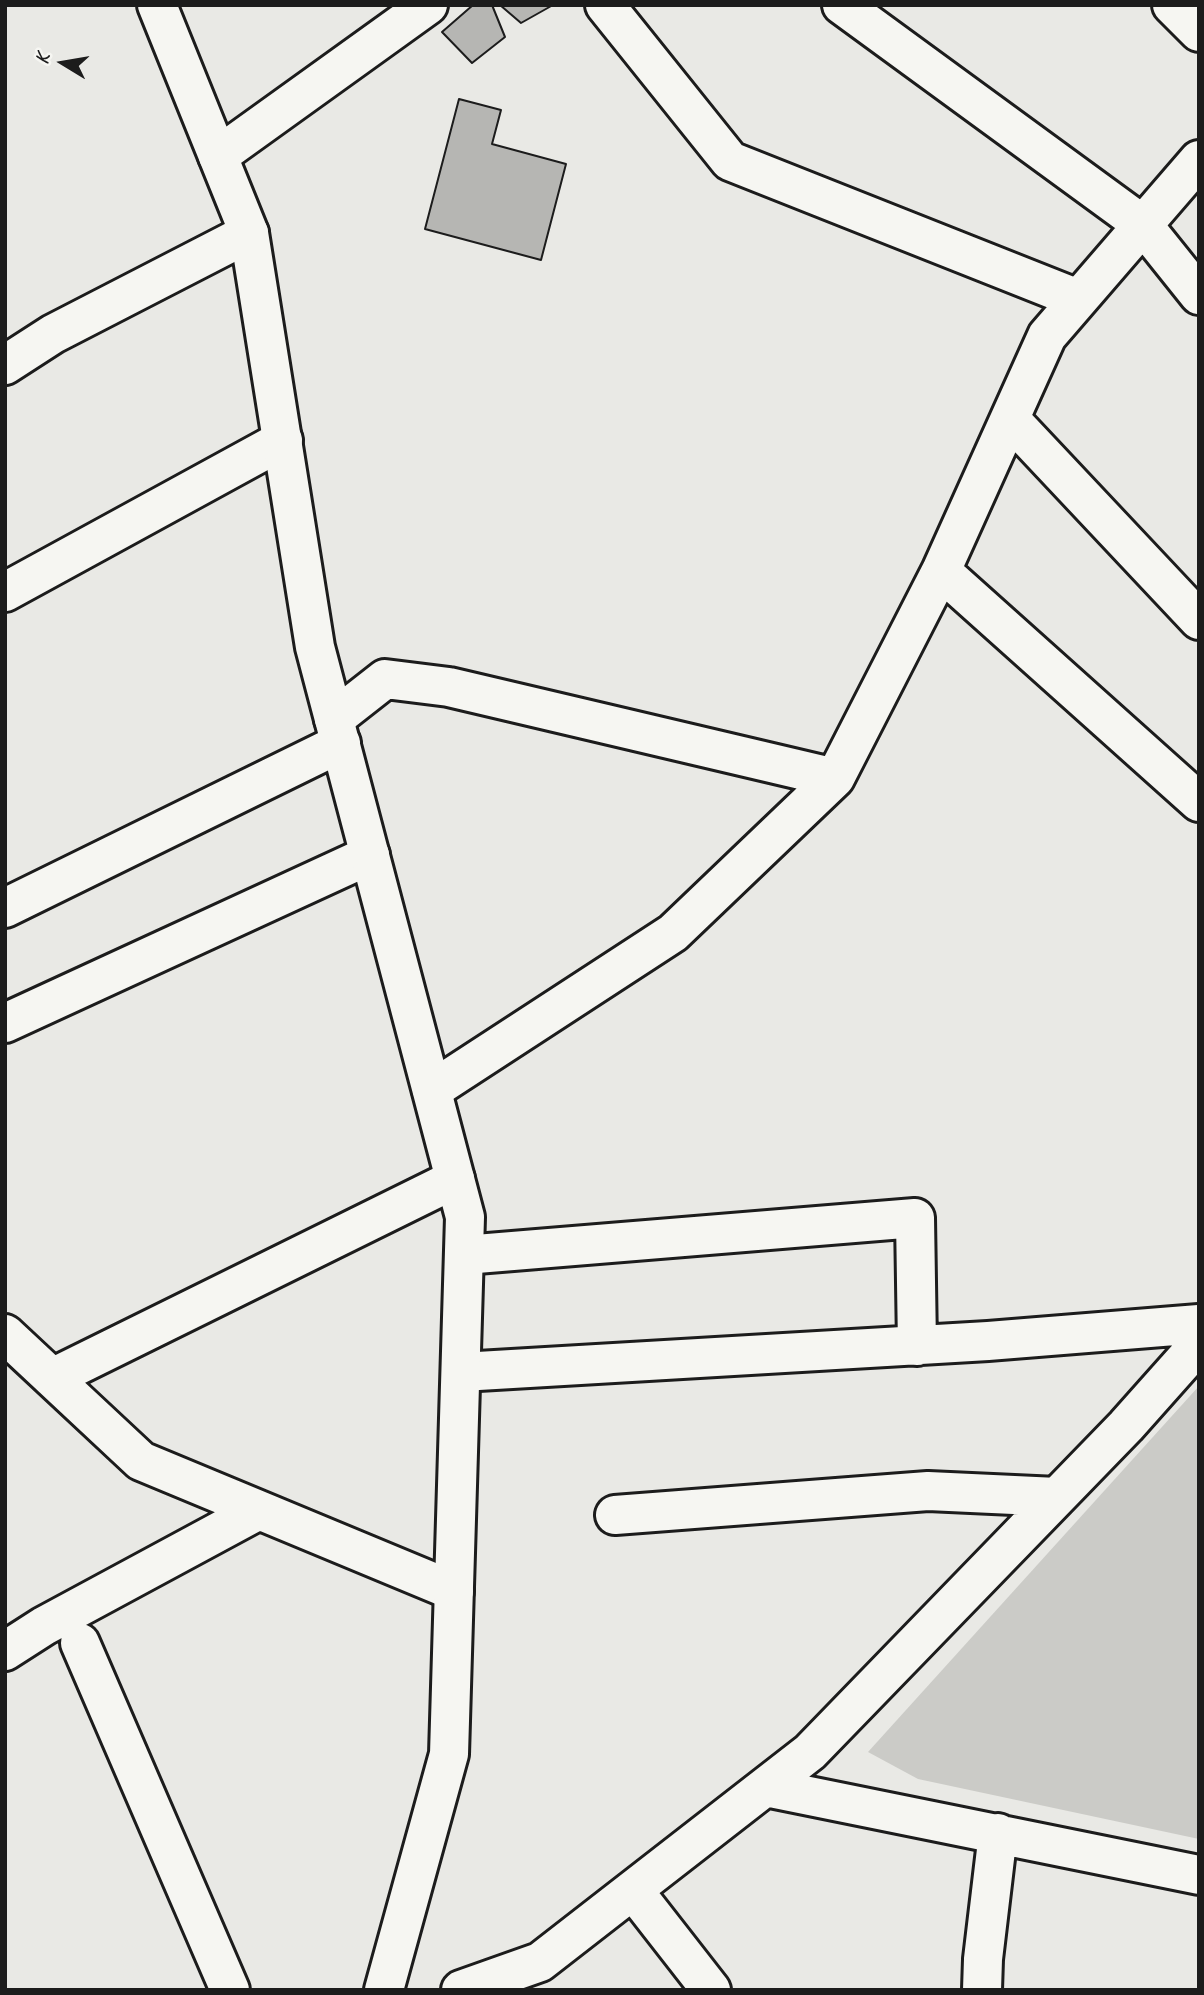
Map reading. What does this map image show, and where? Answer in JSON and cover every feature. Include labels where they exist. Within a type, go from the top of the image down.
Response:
[{"type":"street","points":[[157,5],[249,233],[315,647],[465,1217],[449,1754],[384,1990]]},
{"type":"street","points":[[219,156],[428,5]]},
{"type":"street","points":[[605,5],[730,160],[1079,299]]},
{"type":"street","points":[[842,5],[1143,225],[1199,295]]},
{"type":"street","points":[[1172,5],[1199,32]]},
{"type":"street","points":[[432,1090],[673,933],[835,778],[941,571],[1047,336],[1199,160]]},
{"type":"street","points":[[5,365],[53,334],[249,233]]},
{"type":"street","points":[[1010,419],[1199,620]]},
{"type":"street","points":[[5,592],[284,440]]},
{"type":"street","points":[[941,571],[1199,802]]},
{"type":"street","points":[[5,908],[337,731],[385,679],[449,687],[835,778]]},
{"type":"street","points":[[5,1023],[370,855]]},
{"type":"street","points":[[52,1378],[455,1179]]},
{"type":"street","points":[[464,1255],[915,1217],[917,1346]]},
{"type":"street","points":[[461,1372],[917,1346],[1199,1324]]},
{"type":"street","points":[[5,1334],[141,1461],[454,1591]]},
{"type":"street","points":[[461,1990],[540,1962],[810,1752],[1126,1426],[1199,1344]]},
{"type":"street","points":[[615,1515],[928,1491],[1057,1497]]},
{"type":"street","points":[[5,1651],[44,1626],[259,1510]]},
{"type":"street","points":[[80,1643],[230,1990]]},
{"type":"street","points":[[765,1787],[1199,1875]]},
{"type":"street","points":[[982,1990],[998,1833]]},
{"type":"street","points":[[633,1890],[711,1990]]},
{"type":"shaded area","points":[[1199,1386],[1199,1839],[918,1779],[868,1752]]},
{"type":"building","points":[[473,5],[492,5],[505,37],[472,63],[442,32]]},
{"type":"building","points":[[500,5],[553,5],[521,23]]},
{"type":"building","points":[[459,99],[501,110],[492,144],[566,164],[541,260],[425,229]]}]
